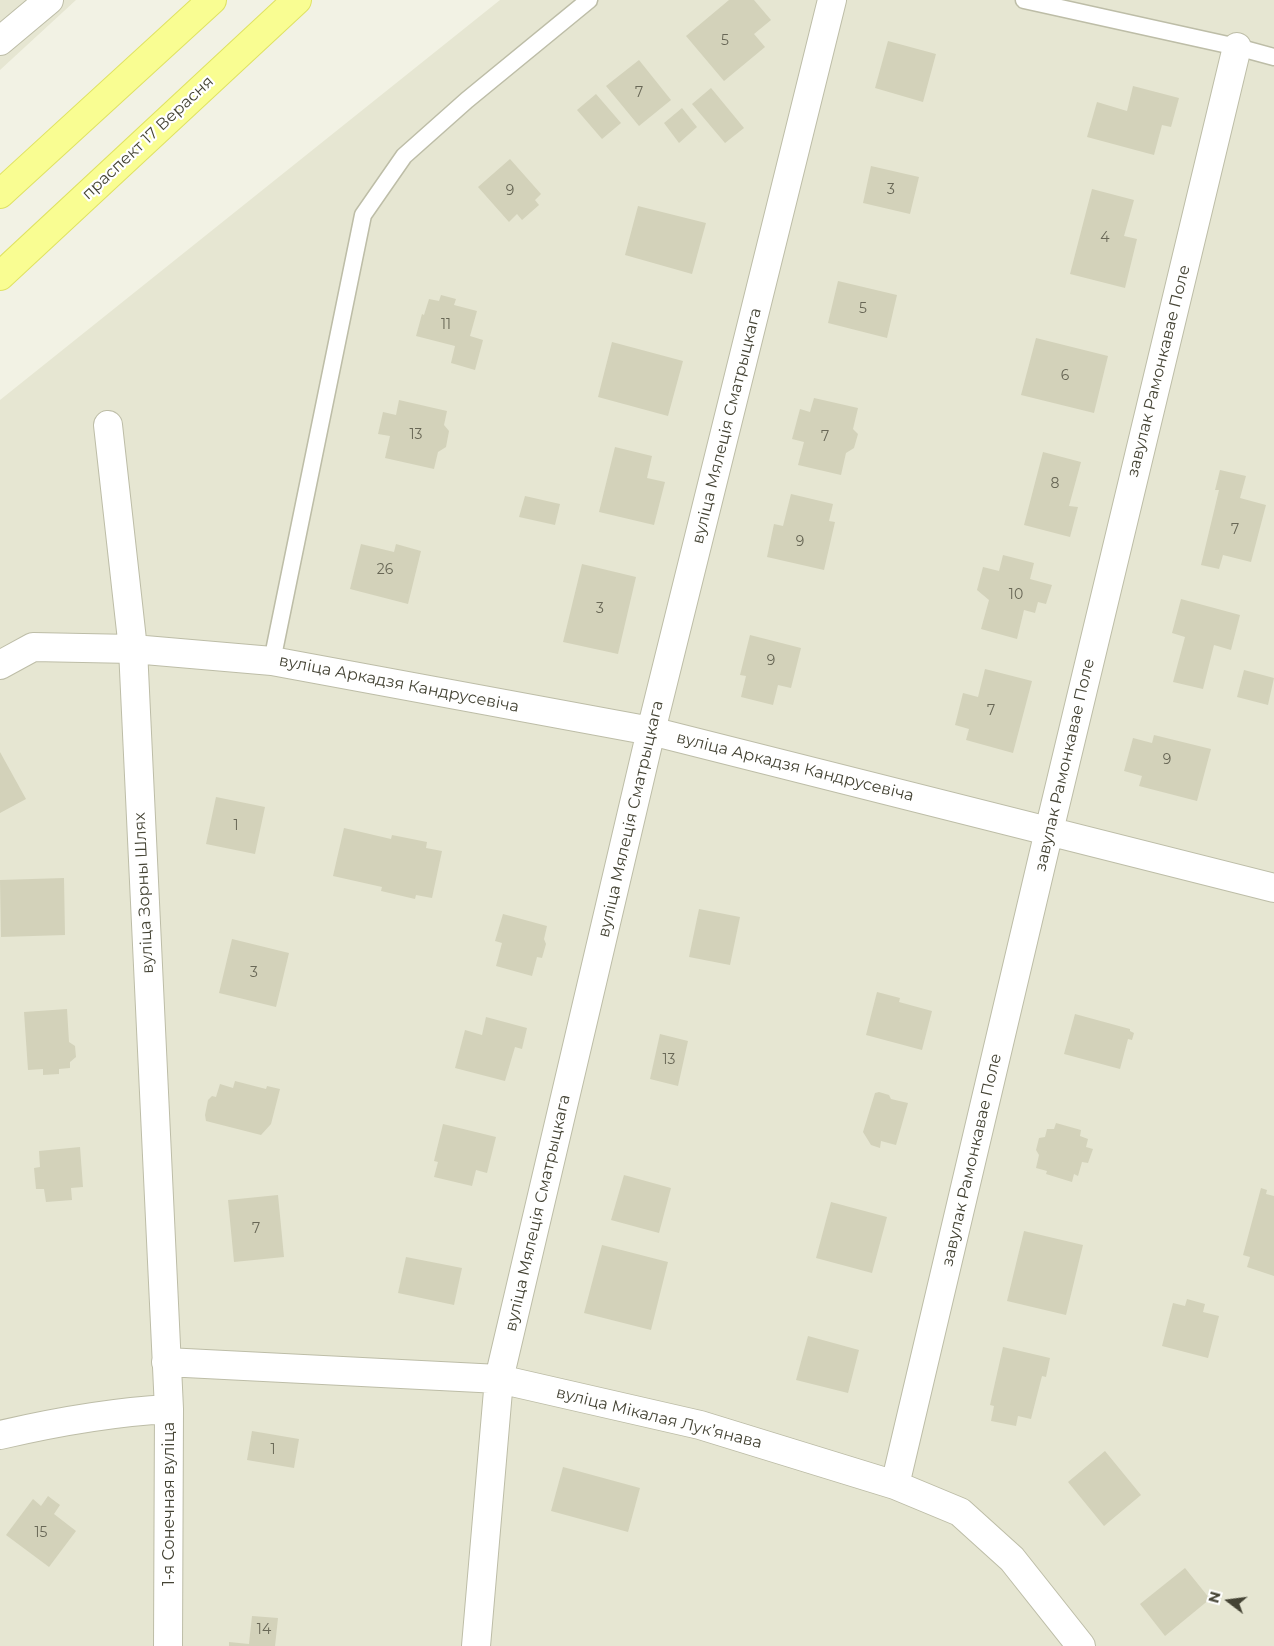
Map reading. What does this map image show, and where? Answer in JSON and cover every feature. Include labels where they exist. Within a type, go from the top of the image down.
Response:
[{"type":"main road","points":[[0,194],[212,0]]},
{"type":"main road","name":"праспект 17 Верасня","points":[[0,276],[297,0]]},
{"type":"street","points":[[0,41],[49,0]]},
{"type":"street","name":"вуліца Мялеція Сматрыцкага","points":[[476,1646],[498,1379],[652,731],[832,0]]},
{"type":"street","name":"завулак Рамонкавае Поле","points":[[896,1485],[1049,831],[1237,46]]},
{"type":"street","name":"вуліца Зорны Шлях","points":[[108,425],[133,649],[166,1362]]},
{"type":"street","name":"вуліца Аркадзя Кандрусевіча","points":[[0,665],[33,647],[133,649],[272,661],[652,731],[1274,888]]},
{"type":"street","name":"вуліца Мікалая Лукʼянава","points":[[166,1362],[498,1379],[700,1425],[896,1485],[960,1512],[1012,1559],[1082,1646]]},
{"type":"street","name":"1-я Сонечная вуліца","points":[[166,1362],[169,1409],[168,1646]]},
{"type":"street","points":[[0,1435],[128,1411],[169,1409]]},
{"type":"lane","points":[[272,661],[364,215],[404,156],[467,100],[589,0]]},
{"type":"lane","points":[[1024,0],[1237,46],[1274,57]]},
{"type":"shaded area","points":[[0,0],[76,0],[0,70]]},
{"type":"shaded area","points":[[500,0],[1274,0],[1274,1646],[0,1646],[0,400]]},
{"type":"building","points":[[729,0],[754,0],[771,20],[754,34],[765,47],[724,81],[686,36]]},
{"type":"building","points":[[888,41],[936,54],[923,102],[875,88]]},
{"type":"building","points":[[639,60],[671,100],[639,126],[606,86]]},
{"type":"building","points":[[1133,86],[1179,98],[1171,127],[1162,125],[1154,155],[1087,137],[1097,102],[1127,111]]},
{"type":"building","points":[[711,88],[744,128],[725,143],[692,104]]},
{"type":"building","points":[[596,94],[621,123],[602,139],[577,110]]},
{"type":"building","points":[[682,108],[697,127],[679,143],[664,123]]},
{"type":"building","points":[[510,159],[541,194],[535,200],[539,205],[522,220],[517,214],[509,222],[478,187]]},
{"type":"building","points":[[871,166],[919,177],[910,214],[863,203]]},
{"type":"building","points":[[1092,189],[1134,200],[1124,236],[1137,239],[1125,288],[1070,274]]},
{"type":"building","points":[[638,206],[706,223],[692,274],[625,255]]},
{"type":"building","points":[[838,281],[897,295],[887,338],[828,323]]},
{"type":"building","points":[[441,295],[456,299],[454,305],[477,311],[470,336],[483,340],[475,370],[451,363],[455,346],[416,336],[422,314],[424,315],[429,299],[439,301]]},
{"type":"building","points":[[1036,338],[1108,356],[1094,413],[1021,395]]},
{"type":"building","points":[[612,342],[683,361],[668,416],[598,397]]},
{"type":"building","points":[[814,398],[858,408],[853,429],[858,434],[854,448],[846,453],[841,475],[798,465],[804,442],[792,439],[800,409],[810,412]]},
{"type":"building","points":[[399,400],[447,411],[444,425],[449,431],[446,447],[438,452],[434,469],[385,458],[390,436],[378,434],[383,412],[396,415]]},
{"type":"building","points":[[615,447],[652,456],[647,478],[665,482],[654,525],[599,512]]},
{"type":"building","points":[[1043,452],[1081,462],[1069,506],[1078,507],[1070,537],[1024,525]]},
{"type":"building","points":[[1220,470],[1246,476],[1240,498],[1266,505],[1251,562],[1223,555],[1219,569],[1201,565],[1219,490],[1215,490]]},
{"type":"building","points":[[791,494],[833,504],[829,521],[835,522],[824,570],[767,557],[774,524],[783,526]]},
{"type":"building","points":[[525,496],[560,504],[555,525],[519,517]]},
{"type":"building","points":[[361,544],[394,552],[396,544],[421,551],[408,604],[350,589]]},
{"type":"building","points":[[1003,555],[1034,563],[1030,579],[1052,585],[1046,604],[1038,602],[1035,613],[1024,610],[1017,639],[981,629],[989,600],[977,590],[983,567],[999,571]]},
{"type":"building","points":[[582,564],[636,577],[618,654],[563,642]]},
{"type":"building","points":[[1181,599],[1240,615],[1231,650],[1214,645],[1203,689],[1173,682],[1185,637],[1172,633]]},
{"type":"building","points":[[750,635],[801,648],[791,688],[778,685],[773,705],[741,697],[746,676],[740,675]]},
{"type":"building","points":[[985,669],[1032,681],[1013,753],[966,740],[969,729],[955,725],[963,693],[978,697]]},
{"type":"building","points":[[1244,670],[1274,678],[1268,705],[1237,697]]},
{"type":"building","points":[[1154,735],[1211,749],[1197,801],[1139,786],[1142,776],[1124,771],[1133,738],[1152,743]]},
{"type":"building","points":[[0,752],[26,799],[0,813]]},
{"type":"building","points":[[216,797],[265,807],[255,854],[206,844]]},
{"type":"building","points":[[344,828],[391,839],[392,835],[427,842],[426,848],[442,851],[432,898],[416,895],[415,899],[381,891],[382,887],[333,876]]},
{"type":"building","points":[[64,878],[65,935],[1,937],[0,880]]},
{"type":"building","points":[[699,909],[740,917],[730,965],[689,957]]},
{"type":"building","points":[[503,914],[547,926],[544,939],[546,944],[542,958],[537,957],[532,976],[496,966],[502,943],[495,941]]},
{"type":"building","points":[[232,939],[289,953],[276,1007],[219,993]]},
{"type":"building","points":[[877,992],[900,998],[899,1002],[932,1011],[922,1050],[866,1035]]},
{"type":"building","points":[[67,1009],[69,1042],[75,1046],[76,1057],[70,1062],[70,1068],[59,1069],[59,1074],[43,1075],[43,1069],[28,1070],[24,1012]]},
{"type":"building","points":[[1075,1014],[1130,1029],[1134,1033],[1132,1040],[1128,1039],[1120,1069],[1064,1054]]},
{"type":"building","points":[[486,1017],[527,1028],[522,1049],[515,1047],[505,1081],[455,1068],[465,1030],[482,1035]]},
{"type":"building","points":[[660,1034],[688,1041],[678,1086],[650,1079]]},
{"type":"building","points":[[235,1081],[266,1089],[267,1086],[280,1089],[271,1124],[261,1135],[206,1121],[205,1115],[208,1100],[212,1096],[216,1097],[220,1084],[233,1088]]},
{"type":"building","points":[[879,1092],[889,1095],[891,1099],[908,1103],[896,1145],[881,1141],[880,1148],[871,1145],[863,1132],[875,1093]]},
{"type":"building","points":[[1056,1123],[1081,1130],[1080,1136],[1088,1139],[1086,1147],[1093,1149],[1088,1163],[1082,1162],[1078,1176],[1074,1174],[1072,1182],[1046,1174],[1047,1171],[1036,1168],[1039,1155],[1036,1150],[1039,1138],[1045,1137],[1047,1129],[1054,1129]]},
{"type":"building","points":[[443,1124],[496,1137],[487,1173],[476,1170],[472,1186],[434,1177],[438,1162],[434,1161]]},
{"type":"building","points":[[80,1147],[83,1187],[71,1188],[72,1200],[46,1202],[44,1189],[36,1189],[34,1168],[40,1167],[39,1151]]},
{"type":"building","points":[[624,1175],[671,1188],[659,1233],[611,1220]]},
{"type":"building","points":[[1261,1188],[1267,1190],[1266,1194],[1274,1196],[1274,1276],[1247,1267],[1250,1257],[1243,1255]]},
{"type":"building","points":[[278,1195],[284,1257],[234,1262],[228,1200]]},
{"type":"building","points":[[831,1202],[887,1217],[872,1273],[816,1258]]},
{"type":"building","points":[[1024,1231],[1083,1245],[1066,1315],[1007,1301]]},
{"type":"building","points":[[602,1245],[668,1262],[651,1330],[584,1313]]},
{"type":"building","points":[[406,1257],[462,1268],[454,1305],[398,1293]]},
{"type":"building","points":[[1187,1299],[1205,1304],[1203,1312],[1219,1316],[1208,1358],[1162,1346],[1173,1303],[1185,1306]]},
{"type":"building","points":[[808,1336],[859,1350],[848,1393],[796,1380]]},
{"type":"building","points":[[1003,1347],[1050,1358],[1046,1377],[1042,1376],[1031,1419],[1018,1416],[1016,1426],[991,1421],[994,1406],[990,1405]]},
{"type":"building","points":[[252,1431],[299,1439],[294,1468],[247,1460]]},
{"type":"building","points":[[1105,1451],[1141,1495],[1104,1526],[1068,1482]]},
{"type":"building","points":[[563,1467],[640,1488],[628,1532],[551,1511]]},
{"type":"building","points":[[48,1496],[60,1505],[54,1514],[76,1531],[49,1567],[6,1535],[33,1499],[41,1506]]},
{"type":"building","points":[[1185,1568],[1210,1599],[1165,1636],[1140,1604]]},
{"type":"building","points":[[252,1616],[278,1618],[275,1646],[229,1646],[229,1642],[249,1644]]}]
